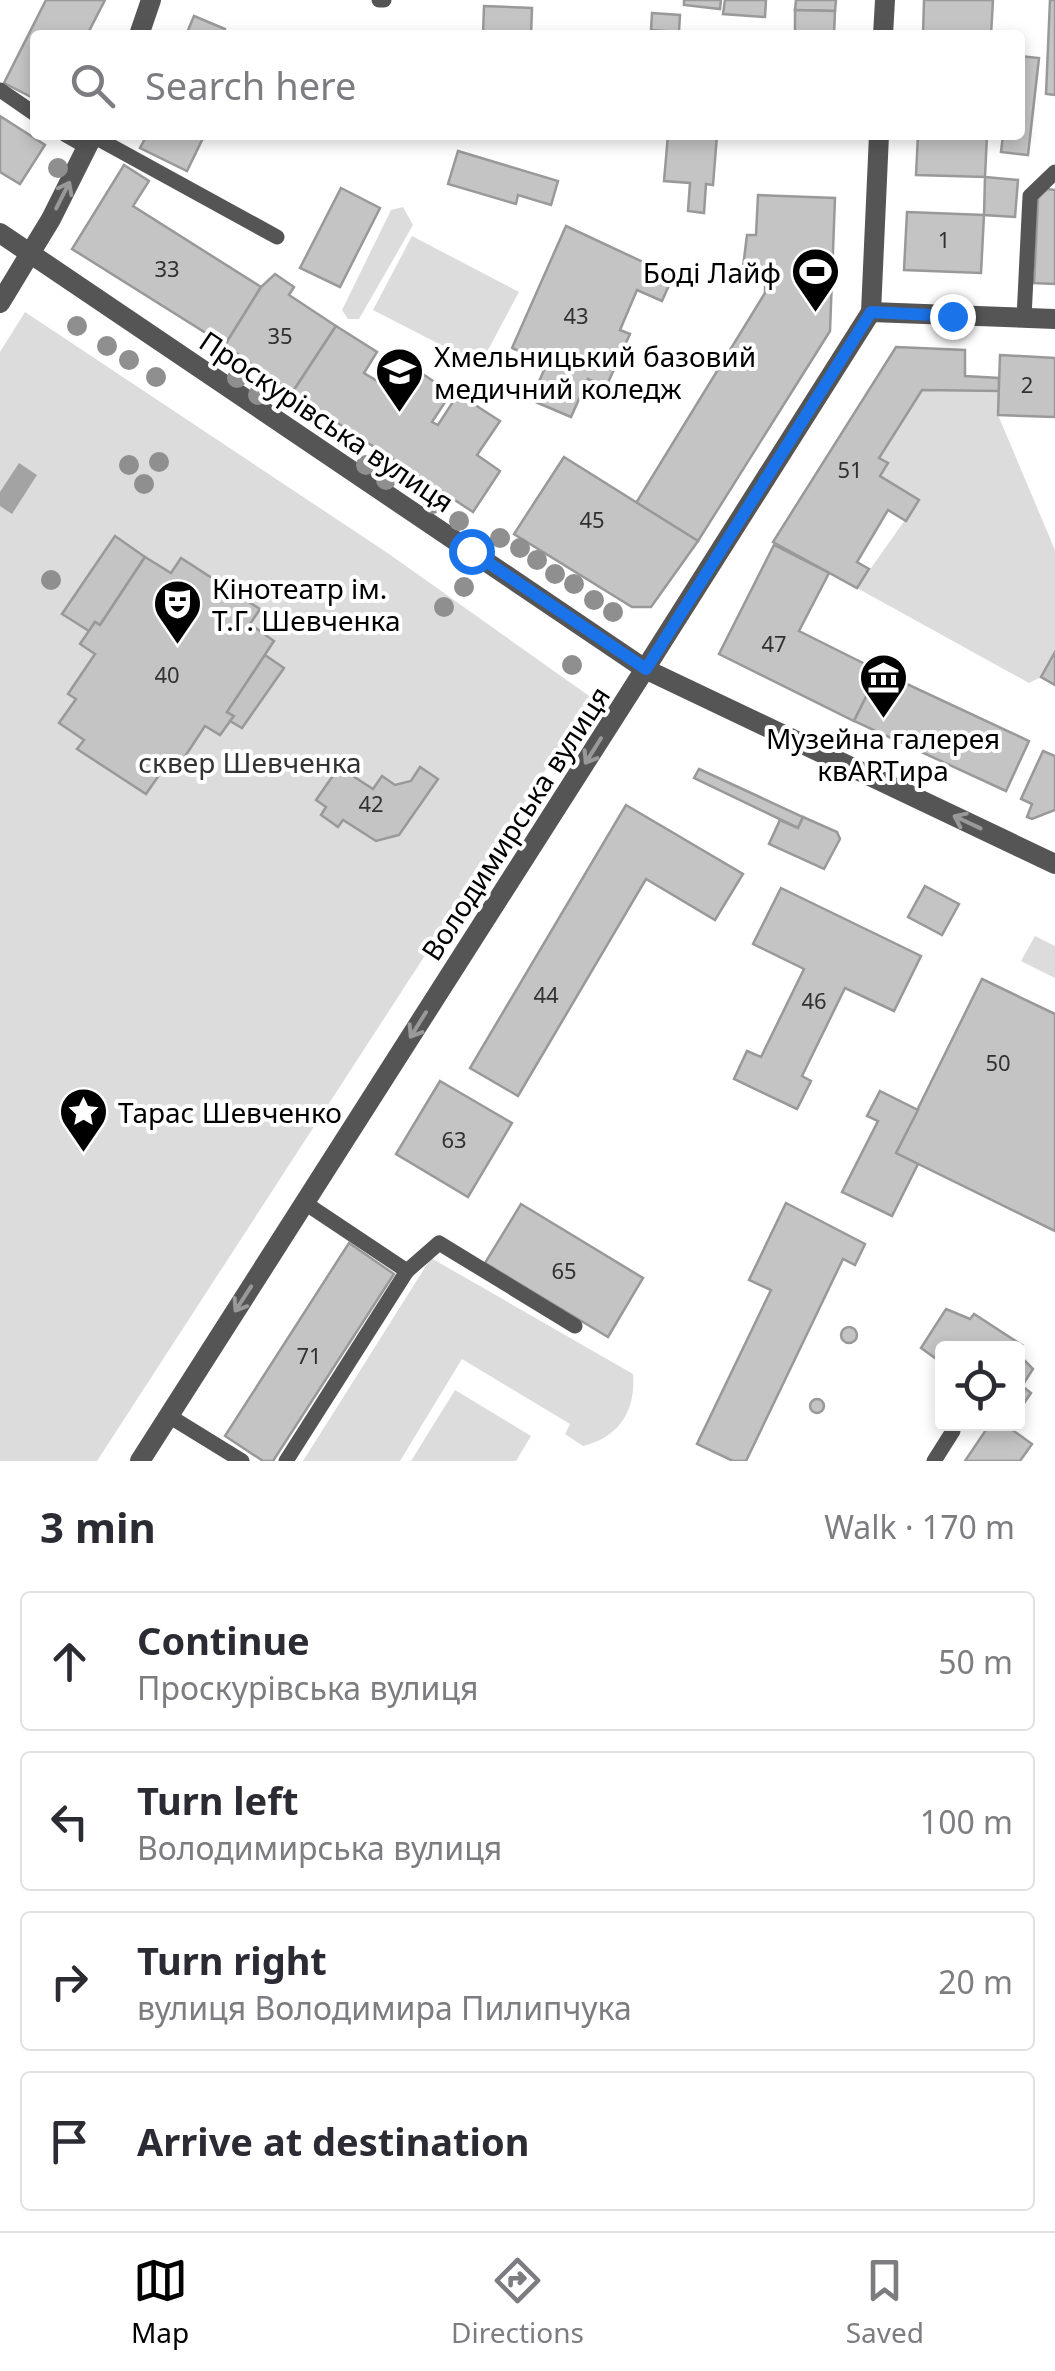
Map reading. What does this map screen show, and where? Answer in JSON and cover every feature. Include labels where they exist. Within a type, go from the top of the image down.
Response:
[{"type":"street","points":[[141,30],[151,0]]},
{"type":"street","points":[[883,30],[885,0]]},
{"type":"street","points":[[0,303],[31,254],[91,140]]},
{"type":"street","name":"Володимирська вулиця","points":[[140,1461],[871,312],[879,140]]},
{"type":"street","name":"Проскурівська вулиця","points":[[0,233],[646,669],[1055,864]]},
{"type":"street","points":[[871,312],[1055,320]]},
{"type":"lane","points":[[0,90],[30,111]]},
{"type":"lane","points":[[91,140],[277,237]]},
{"type":"lane","points":[[1024,318],[1030,196],[1055,172]]},
{"type":"lane","points":[[305,1203],[407,1271]]},
{"type":"lane","points":[[286,1461],[407,1271],[439,1243],[575,1326]]},
{"type":"lane","points":[[169,1416],[242,1461]]},
{"type":"lane","points":[[934,1461],[953,1431]]},
{"type":"green space","points":[[403,207],[413,225],[359,319],[348,319],[342,310],[391,210]]},
{"type":"green space","points":[[412,236],[519,292],[480,365],[373,310]]},
{"type":"green space","name":"сквер Шевченка","points":[[25,312],[389,554],[592,698],[97,1461],[0,1461],[0,352]]},
{"type":"green space","points":[[922,390],[999,391],[998,415],[1055,550],[1055,652],[1041,677],[1029,683],[857,588],[919,500],[880,476],[879,458]]},
{"type":"green space","points":[[1035,936],[1055,946],[1055,978],[1021,961]]},
{"type":"green space","points":[[431,1258],[633,1374],[632,1400],[623,1420],[606,1436],[583,1446],[565,1434],[570,1424],[462,1359],[400,1461],[303,1461]]},
{"type":"green space","points":[[455,1390],[531,1436],[516,1461],[411,1461]]},
{"type":"shaded area","points":[[19,463],[37,475],[12,514],[0,506],[0,492]]},
{"type":"building","points":[[46,0],[105,0],[90,30],[31,30]]},
{"type":"building","points":[[684,0],[721,0],[720,9],[684,5]]},
{"type":"building","points":[[725,0],[766,0],[765,17],[723,14]]},
{"type":"building","points":[[796,0],[836,0],[835,11],[795,10]]},
{"type":"building","points":[[924,0],[993,0],[991,30],[923,30]]},
{"type":"building","points":[[1050,0],[1055,0],[1055,95],[1046,94]]},
{"type":"building","points":[[484,6],[532,8],[531,30],[483,30]]},
{"type":"building","points":[[795,10],[835,11],[834,30],[795,30]]},
{"type":"building","points":[[652,13],[680,15],[679,30],[651,30]]},
{"type":"building","points":[[194,16],[225,29],[225,30],[188,30]]},
{"type":"building","points":[[30,32],[30,96],[4,83]]},
{"type":"building","points":[[1025,57],[1039,58],[1028,155],[1001,152],[1002,140],[1025,140]]},
{"type":"building","points":[[0,116],[30,135],[30,140],[45,145],[20,184],[0,172]]},
{"type":"building","points":[[144,140],[202,140],[187,171],[140,148]]},
{"type":"building","points":[[668,140],[717,140],[713,185],[706,184],[704,213],[688,211],[690,183],[664,181]]},
{"type":"building","points":[[918,140],[987,140],[985,177],[916,175]]},
{"type":"building","points":[[458,151],[558,181],[551,205],[518,195],[516,204],[448,184]]},
{"type":"building","points":[[124,165],[149,181],[133,206],[261,287],[225,345],[72,249]]},
{"type":"building","points":[[985,177],[1018,180],[1015,217],[984,215]]},
{"type":"building","points":[[341,188],[380,208],[340,287],[300,268]]},
{"type":"building","points":[[1047,189],[1055,190],[1055,284],[1034,283],[1038,198]]},
{"type":"building","points":[[758,195],[835,198],[830,331],[698,541],[636,503],[765,293],[765,276],[742,275],[747,235],[756,235]]},
{"type":"building","points":[[907,212],[984,215],[981,273],[904,270]]},
{"type":"building","points":[[566,226],[673,276],[662,301],[637,290],[620,330],[630,334],[606,387],[588,379],[571,417],[531,400],[547,363],[512,348]]},
{"type":"building","points":[[275,274],[294,287],[289,295],[336,326],[292,393],[225,345],[261,287]]},
{"type":"building","points":[[336,326],[377,352],[364,373],[379,382],[396,356],[451,393],[432,422],[438,425],[458,394],[500,421],[477,455],[500,471],[473,512],[292,393]]},
{"type":"building","points":[[896,347],[965,350],[965,376],[999,378],[999,391],[922,390],[879,458],[888,463],[880,476],[919,500],[906,521],[888,510],[857,562],[869,569],[857,588],[773,542]]},
{"type":"building","points":[[1000,355],[1055,358],[1055,417],[998,415]]},
{"type":"building","points":[[564,457],[698,541],[651,607],[632,607],[514,534]]},
{"type":"building","points":[[115,536],[145,557],[100,625],[95,622],[89,631],[62,614]]},
{"type":"building","points":[[774,545],[829,573],[799,631],[879,671],[854,721],[719,654]]},
{"type":"building","points":[[145,557],[171,573],[181,558],[260,609],[250,624],[274,641],[227,712],[234,716],[220,735],[205,726],[180,764],[171,758],[146,794],[77,749],[84,740],[59,723],[76,699],[68,694],[95,654],[80,644],[95,622],[100,625]]},
{"type":"building","points":[[1055,652],[1055,685],[1041,677]]},
{"type":"building","points":[[265,655],[284,668],[242,728],[230,721],[234,716],[227,712]]},
{"type":"building","points":[[879,671],[1029,741],[1006,791],[854,721]]},
{"type":"building","points":[[1043,751],[1055,756],[1055,810],[1032,819],[1027,817],[1032,804],[1021,799]]},
{"type":"building","points":[[339,767],[373,789],[382,776],[395,785],[411,781],[420,767],[438,779],[399,835],[376,841],[343,820],[338,827],[321,815],[326,807],[316,800]]},
{"type":"building","points":[[699,769],[803,817],[798,828],[694,778]]},
{"type":"building","points":[[626,805],[743,874],[715,920],[646,879],[518,1096],[470,1068]]},
{"type":"building","points":[[803,817],[837,832],[840,839],[824,869],[769,844],[780,820],[798,828]]},
{"type":"building","points":[[925,886],[959,904],[942,935],[908,917]]},
{"type":"building","points":[[781,888],[921,956],[894,1011],[845,988],[802,1076],[811,1081],[797,1109],[734,1079],[747,1051],[761,1057],[804,969],[753,944]]},
{"type":"building","points":[[982,979],[1055,1014],[1055,1231],[896,1153]]},
{"type":"building","points":[[440,1081],[512,1123],[468,1197],[396,1154]]},
{"type":"building","points":[[880,1091],[918,1110],[896,1153],[918,1164],[892,1216],[842,1192],[878,1121],[867,1116]]},
{"type":"building","points":[[786,1203],[865,1244],[855,1265],[843,1259],[746,1461],[733,1461],[697,1444],[771,1290],[749,1280]]},
{"type":"building","points":[[521,1204],[643,1278],[608,1337],[485,1263]]},
{"type":"building","points":[[349,1243],[394,1274],[273,1461],[263,1461],[225,1436]]},
{"type":"building","points":[[946,1309],[970,1319],[974,1314],[1016,1341],[935,1341],[935,1358],[921,1348]]},
{"type":"building","points":[[849,1327],[857,1335],[849,1343],[841,1335]]},
{"type":"building","points":[[1025,1361],[1033,1369],[1025,1381]]},
{"type":"building","points":[[817,1399],[824,1406],[817,1413],[810,1406]]},
{"type":"building","points":[[985,1431],[1014,1431],[1032,1444],[1020,1461],[965,1461]]},
{"type":"place","name":"Боді Лайф","points":[[816,314]]},
{"type":"place","name":"Хмельницький базовий медичний коледж","points":[[399,414]]},
{"type":"place","name":"Кінотеатр ім. Т.Г. Шевченка","points":[[177,646]]},
{"type":"place","name":"Музейна галерея квARTира","points":[[883,720]]},
{"type":"place","name":"Тарас Шевченко","points":[[83,1154]]},
{"type":"route","points":[[471,551],[646,669],[871,312],[952,316]]}]
